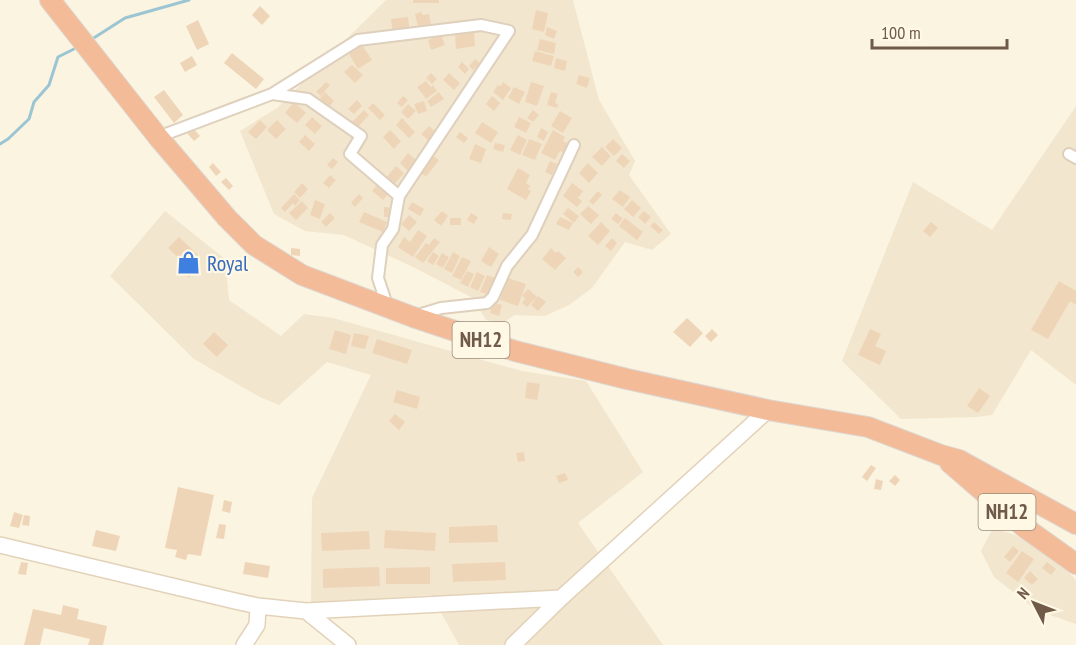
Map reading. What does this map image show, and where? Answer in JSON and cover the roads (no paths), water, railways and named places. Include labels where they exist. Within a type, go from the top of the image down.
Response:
[{"type":"highway","name":"NH12","points":[[50,0],[158,137],[227,218],[254,245],[269,256],[316,281],[413,317],[551,361],[768,410],[868,427],[959,460],[1076,524]]},
{"type":"highway","name":"NH12","points":[[941,455],[1024,527],[1076,564]]},
{"type":"street","points":[[158,137],[272,94],[358,40],[481,25],[509,31],[399,196],[393,229],[382,245],[378,278],[388,308]]},
{"type":"street","points":[[272,94],[308,99],[361,136],[350,154],[399,196]]},
{"type":"street","points":[[413,317],[441,308],[487,303],[493,297],[507,266],[532,235],[574,145]]},
{"type":"street","points":[[513,645],[561,598],[768,410]]},
{"type":"street","points":[[0,545],[258,606],[306,611],[561,598]]},
{"type":"street","points":[[244,645],[257,626],[258,606]]},
{"type":"street","points":[[306,611],[348,645]]},
{"type":"waterway","points":[[89,41],[125,18],[189,0]]},
{"type":"waterway","points":[[0,144],[29,119],[34,102],[49,85],[58,57],[78,47]]},
{"type":"place","name":"Royal","points":[[189,263]]}]
